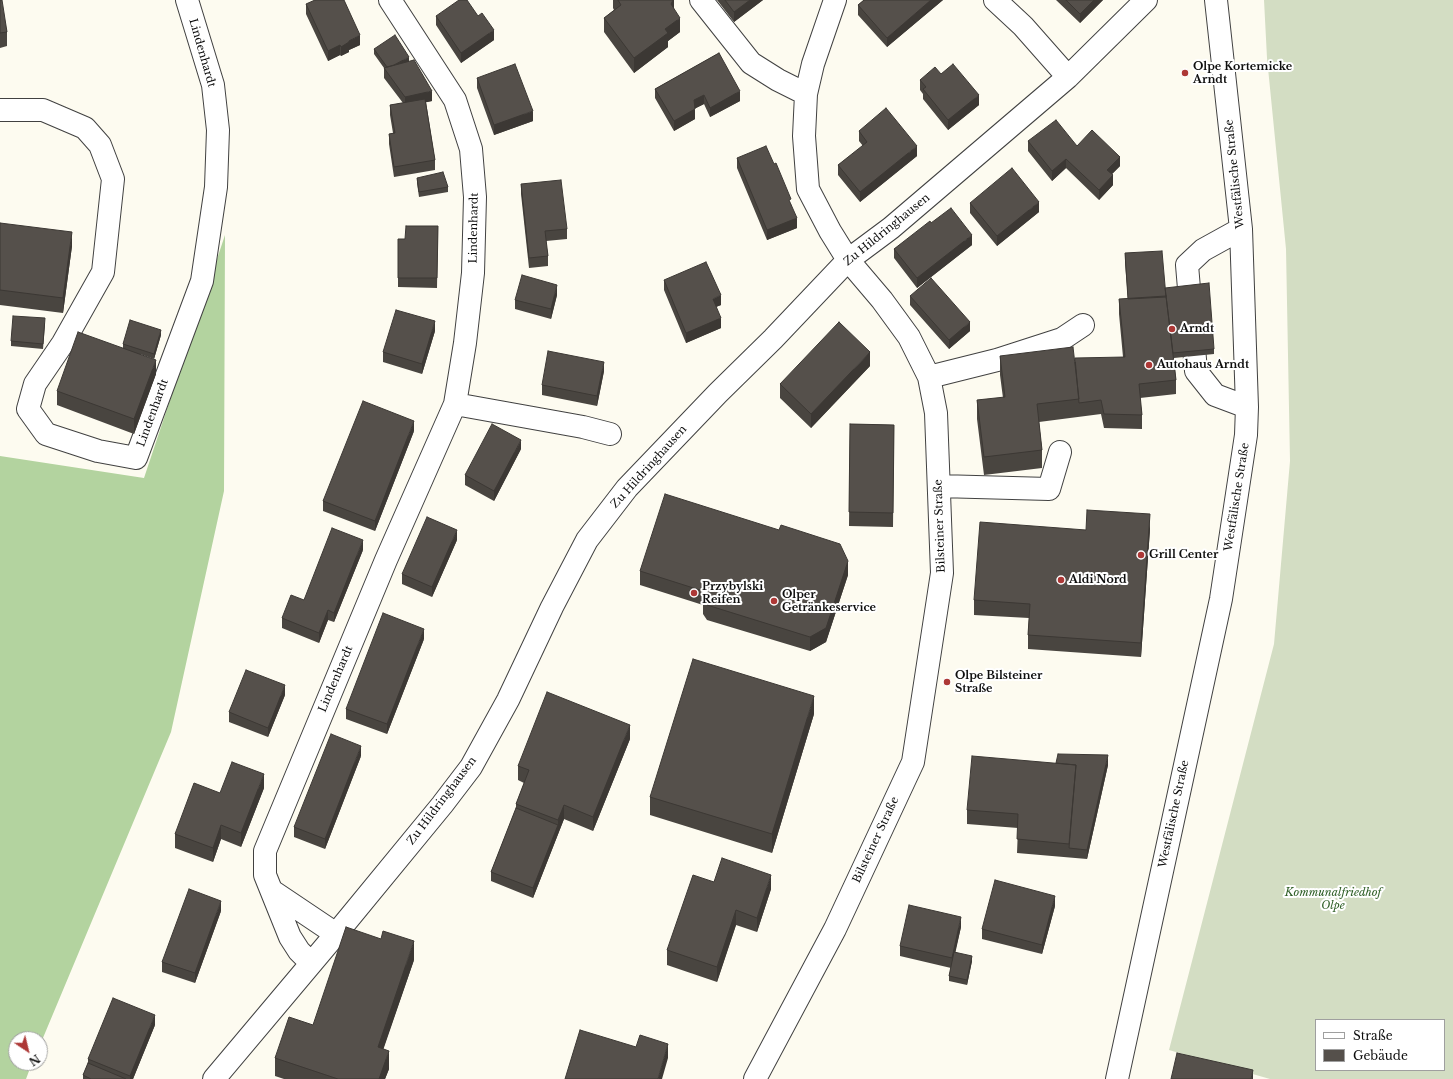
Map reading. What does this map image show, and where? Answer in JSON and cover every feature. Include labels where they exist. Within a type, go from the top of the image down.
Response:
[{"type":"street","name":"Lindenhardt","points":[[0,110],[43,110],[85,128],[100,145],[113,179],[103,272],[63,343],[34,384],[28,409],[46,434],[98,452],[136,458],[202,281],[216,187],[218,130],[213,85],[187,0]]},
{"type":"street","name":"Lindenhardt","points":[[311,963],[299,951],[290,937],[265,875],[264,851],[383,567],[455,404],[465,343],[473,273],[475,197],[471,149],[455,100],[390,0]]},
{"type":"street","points":[[701,0],[751,63],[778,80],[806,94]]},
{"type":"street","name":"Bilsteiner Straße","points":[[755,1079],[835,929],[913,762],[942,573],[936,413],[928,377],[909,337],[882,300],[848,260],[830,231],[808,189],[804,136],[806,94],[813,64],[835,0]]},
{"type":"street","points":[[995,0],[1023,26],[1068,77]]},
{"type":"street","name":"Zu Hildringhausen","points":[[214,1079],[336,934],[442,805],[471,767],[508,700],[552,607],[587,540],[627,488],[848,260],[891,228],[1068,77],[1146,0]]},
{"type":"street","name":"Westfälische Straße","points":[[1117,1079],[1221,599],[1246,435],[1247,407],[1241,229],[1216,0]]},
{"type":"street","points":[[1241,229],[1203,250],[1187,265],[1196,371],[1215,395],[1247,407]]},
{"type":"street","points":[[928,377],[997,360],[1062,339],[1083,325]]},
{"type":"street","points":[[455,404],[583,427],[610,434]]},
{"type":"street","points":[[939,486],[1049,490],[1060,452]]},
{"type":"street","points":[[272,891],[336,934]]},
{"type":"green space","name":"Kommunalfriedhof Olpe","points":[[1264,0],[1453,0],[1453,1079],[1270,1079],[1169,1050],[1274,644],[1290,461],[1286,249],[1267,58]]},
{"type":"green space","points":[[225,235],[224,491],[171,732],[46,1031],[8,1031],[8,1071],[29,1071],[26,1079],[0,1079],[0,456],[144,478]]},
{"type":"building","points":[[0,0],[2,0],[7,32],[0,33]]},
{"type":"building","points":[[315,0],[344,0],[360,35],[341,47],[340,45],[328,51],[306,4]]},
{"type":"building","points":[[459,0],[467,0],[478,16],[482,13],[494,30],[461,53],[436,16]]},
{"type":"building","points":[[618,0],[673,0],[671,4],[680,18],[665,29],[668,33],[634,58],[604,18],[621,5]]},
{"type":"building","points":[[725,0],[750,0],[734,12]]},
{"type":"building","points":[[864,0],[931,0],[887,38],[858,5]]},
{"type":"building","points":[[1066,0],[1094,0],[1080,14]]},
{"type":"building","points":[[395,35],[409,57],[387,67],[374,49]]},
{"type":"building","points":[[719,53],[740,91],[710,108],[704,95],[694,100],[695,109],[674,121],[655,89]]},
{"type":"building","points":[[414,60],[432,91],[405,97],[384,68]]},
{"type":"building","points":[[515,64],[533,111],[494,125],[477,78]]},
{"type":"building","points":[[953,64],[979,95],[948,120],[923,89],[926,87],[920,80],[935,67],[941,74]]},
{"type":"building","points":[[425,99],[435,160],[394,167],[389,134],[395,133],[390,105]]},
{"type":"building","points":[[886,108],[917,146],[860,192],[838,165],[867,142],[859,131]]},
{"type":"building","points":[[1056,120],[1077,146],[1092,130],[1120,157],[1107,170],[1113,175],[1099,190],[1066,159],[1052,171],[1028,141]]},
{"type":"building","points":[[766,146],[774,164],[776,163],[797,218],[767,230],[737,158]]},
{"type":"building","points":[[1012,168],[1039,202],[997,236],[970,203]]},
{"type":"building","points":[[443,172],[448,187],[419,192],[417,178]]},
{"type":"building","points":[[561,180],[567,229],[545,231],[548,256],[529,258],[521,184]]},
{"type":"building","points":[[951,208],[972,235],[917,278],[894,249],[930,221],[931,223]]},
{"type":"building","points":[[0,223],[72,232],[63,298],[0,290]]},
{"type":"building","points":[[406,226],[438,226],[437,278],[398,278],[398,239],[405,239]]},
{"type":"building","points":[[1162,251],[1166,297],[1128,299],[1125,253]]},
{"type":"building","points":[[706,262],[721,295],[713,299],[721,318],[686,333],[664,280]]},
{"type":"building","points":[[522,275],[557,285],[551,309],[515,300]]},
{"type":"building","points":[[931,278],[970,322],[949,340],[910,296]]},
{"type":"building","points":[[1209,283],[1214,349],[1173,353],[1165,288]]},
{"type":"building","name":"Autohaus Arndt","points":[[1166,296],[1176,380],[1139,384],[1142,415],[1104,414],[1101,400],[1079,403],[1075,358],[1125,357],[1119,299]]},
{"type":"building","points":[[396,310],[435,321],[422,364],[383,352]]},
{"type":"building","points":[[13,316],[45,318],[43,344],[11,341]]},
{"type":"building","points":[[130,320],[161,330],[154,354],[123,344]]},
{"type":"building","points":[[839,322],[870,352],[811,414],[780,384]]},
{"type":"building","points":[[78,332],[156,360],[134,419],[57,391]]},
{"type":"building","points":[[1073,347],[1079,399],[1037,404],[1042,450],[984,457],[977,400],[1005,397],[1000,356]]},
{"type":"building","points":[[548,351],[604,362],[597,396],[542,385]]},
{"type":"building","points":[[363,401],[414,421],[375,521],[323,501]]},
{"type":"building","points":[[492,424],[521,440],[494,491],[465,475]]},
{"type":"building","points":[[850,424],[894,425],[893,513],[849,512]]},
{"type":"building","points":[[665,494],[779,530],[781,525],[840,544],[848,561],[826,628],[810,637],[707,605],[703,599],[706,592],[640,571]]},
{"type":"building","name":"Aldi Nord","points":[[1087,510],[1150,514],[1141,643],[1028,635],[1030,604],[974,600],[980,522],[1086,530]]},
{"type":"building","points":[[427,517],[457,530],[432,587],[402,574]]},
{"type":"building","points":[[332,528],[363,540],[334,613],[328,610],[319,633],[282,618],[291,595],[304,600]]},
{"type":"building","points":[[383,613],[424,629],[387,724],[346,709]]},
{"type":"building","points":[[693,659],[814,696],[772,834],[650,797]]},
{"type":"building","points":[[246,670],[285,685],[268,728],[229,712]]},
{"type":"building","points":[[547,692],[630,725],[593,817],[564,805],[558,820],[516,804],[529,770],[518,766]]},
{"type":"building","points":[[331,734],[361,746],[325,839],[294,827]]},
{"type":"building","points":[[1058,754],[1108,755],[1087,850],[1069,848],[1076,765],[1056,763]]},
{"type":"building","points":[[972,756],[1076,765],[1069,844],[1017,839],[1018,814],[967,810]]},
{"type":"building","points":[[232,762],[264,774],[241,833],[221,825],[213,848],[175,834],[194,783],[220,793]]},
{"type":"building","points":[[516,808],[558,825],[533,888],[491,872]]},
{"type":"building","points":[[722,858],[771,875],[757,918],[736,910],[717,967],[667,950],[693,875],[714,882]]},
{"type":"building","points":[[995,880],[1055,896],[1042,945],[982,929]]},
{"type":"building","points":[[189,889],[221,901],[195,973],[162,962]]},
{"type":"building","points":[[909,905],[961,917],[952,958],[900,946]]},
{"type":"building","points":[[346,927],[381,939],[383,931],[414,941],[378,1047],[389,1051],[379,1079],[338,1079],[275,1058],[289,1017],[313,1025]]},
{"type":"building","points":[[954,952],[972,956],[967,980],[949,976]]},
{"type":"building","points":[[113,998],[155,1015],[130,1076],[88,1059]]},
{"type":"building","points":[[580,1030],[636,1047],[640,1035],[668,1044],[658,1079],[565,1079]]},
{"type":"building","points":[[1177,1053],[1253,1070],[1251,1079],[1171,1079]]},
{"type":"building","points":[[88,1063],[126,1079],[91,1079],[83,1075]]},
{"type":"place","name":"Olpe Kortemicke Arndt","points":[[1185,73]]},
{"type":"place","name":"Arndt","points":[[1172,329]]},
{"type":"place","name":"Autohaus Arndt","points":[[1149,365]]},
{"type":"place","name":"Grill Center","points":[[1141,555]]},
{"type":"place","name":"Aldi Nord","points":[[1061,580]]},
{"type":"place","name":"Przybylski Reifen","points":[[694,593]]},
{"type":"place","name":"Olper Getränkeservice","points":[[774,601]]},
{"type":"place","name":"Olpe Bilsteiner Straße","points":[[947,682]]}]
